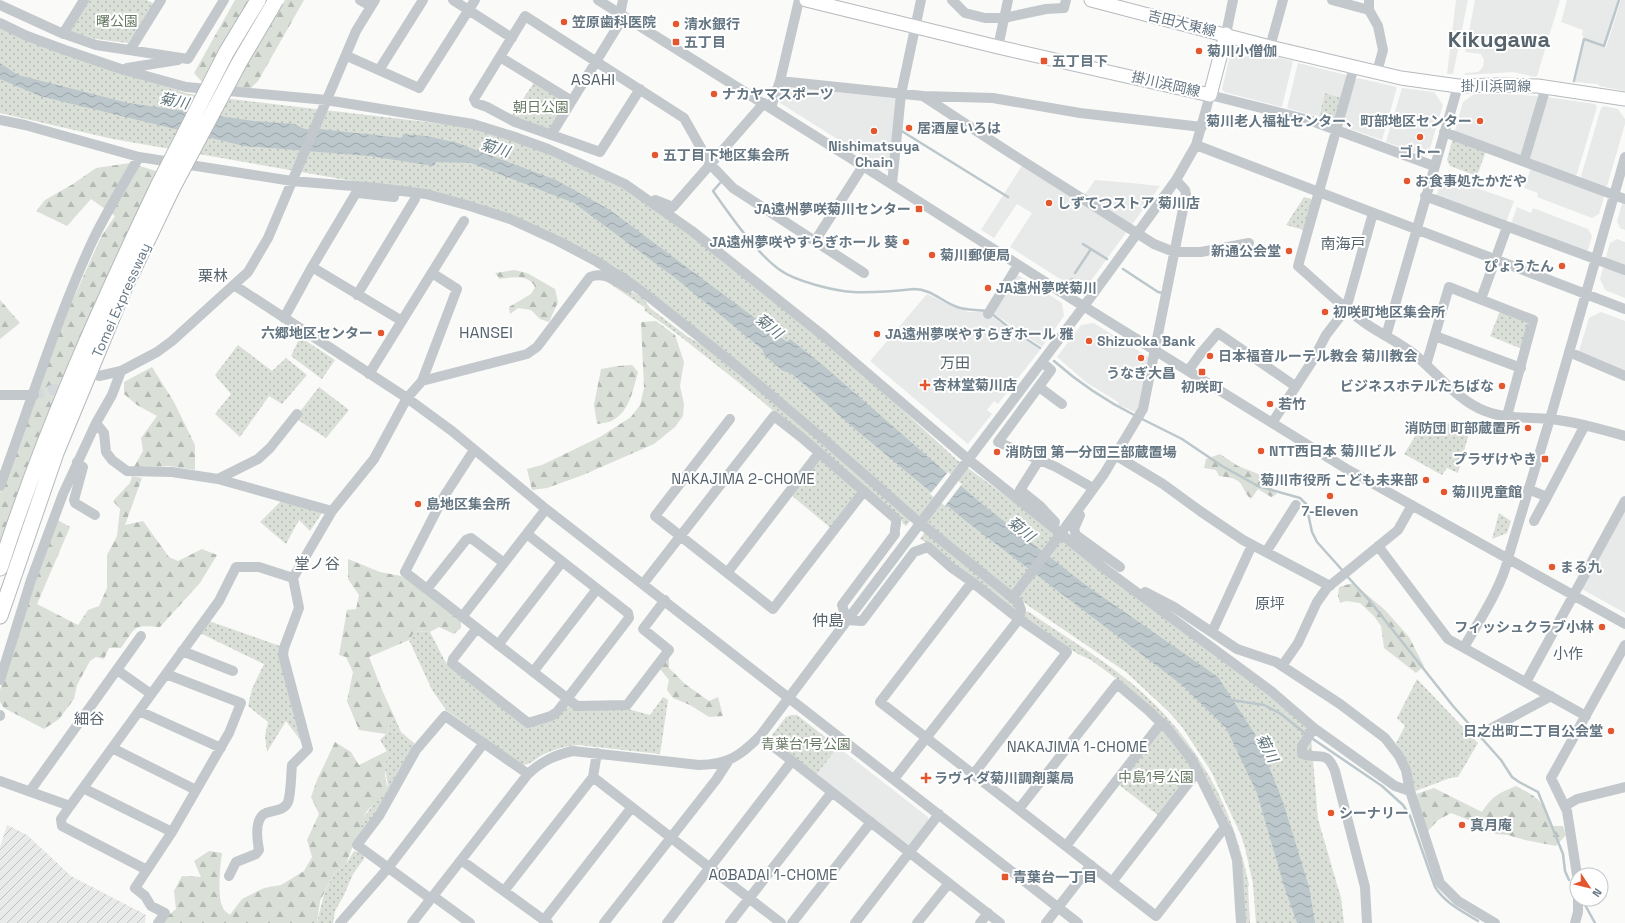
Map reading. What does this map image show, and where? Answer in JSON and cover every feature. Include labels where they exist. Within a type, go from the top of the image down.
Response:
[{"type":"highway","name":"Tomei Expressway","points":[[0,568],[44,444],[94,323],[165,186],[226,53],[258,0]]},
{"type":"highway","name":"Tomei Expressway","points":[[0,616],[22,549],[65,432],[165,186],[276,0]]},
{"type":"main road","name":"掛川浜岡線","points":[[806,0],[998,47],[1210,94],[1226,34],[1401,78],[1458,86],[1499,85],[1546,87],[1625,99]]},
{"type":"main road","name":"吉田大東線","points":[[1091,0],[1226,34]]},
{"type":"street","points":[[63,34],[84,0]]},
{"type":"street","points":[[130,50],[161,0]]},
{"type":"street","points":[[188,59],[224,0]]},
{"type":"street","points":[[100,376],[121,371],[141,362],[172,342],[248,272],[268,238],[356,32],[373,3],[360,0]]},
{"type":"street","points":[[379,70],[423,0]]},
{"type":"street","points":[[453,0],[512,38]]},
{"type":"street","points":[[347,56],[419,88],[475,0]]},
{"type":"street","points":[[598,0],[768,105],[1154,351],[1345,468],[1625,624]]},
{"type":"street","points":[[551,135],[622,15],[623,0]]},
{"type":"street","points":[[644,196],[673,207],[710,164],[768,105],[780,81],[799,0]]},
{"type":"street","points":[[892,184],[901,94],[921,0]]},
{"type":"street","points":[[952,0],[966,13],[985,18],[1004,18],[1046,9],[1064,8],[1066,0]]},
{"type":"street","points":[[998,47],[1008,0]]},
{"type":"street","points":[[1226,34],[1233,0]]},
{"type":"street","points":[[1270,46],[1283,0]]},
{"type":"street","points":[[1332,0],[1369,5],[1378,26],[1383,44],[1383,54],[1377,72]]},
{"type":"street","points":[[0,5],[63,34],[96,45],[188,59]]},
{"type":"street","points":[[640,89],[600,152],[515,122],[476,103],[474,99],[525,16],[640,89],[684,118],[710,164],[733,188],[864,273]]},
{"type":"street","points":[[0,23],[52,45],[121,69],[186,87],[325,102],[473,124],[548,149],[625,184],[692,231],[825,337],[968,461],[1061,533],[1237,649],[1276,662],[1340,704],[1385,738],[1399,756],[1406,770],[1410,791],[1440,883],[1458,901],[1489,921]]},
{"type":"street","points":[[500,57],[572,101]]},
{"type":"street","points":[[121,69],[188,59]]},
{"type":"street","points":[[1354,67],[1298,266],[1346,308],[1368,325],[1412,353],[1456,392],[1480,409],[1507,416],[1550,419],[1586,425],[1625,436]]},
{"type":"street","points":[[780,81],[923,96],[993,98],[1080,113],[1202,127]]},
{"type":"street","points":[[1386,336],[1417,230],[1425,196],[1458,86]]},
{"type":"street","points":[[1524,161],[1546,87]]},
{"type":"street","points":[[412,923],[528,774],[543,762],[556,755],[573,752],[597,753],[699,765],[729,760],[745,752],[760,736],[968,461],[1176,180],[1196,145],[1210,94],[1309,120],[1434,166]]},
{"type":"street","points":[[923,96],[1154,244],[1174,252],[1201,252],[1249,243]]},
{"type":"street","points":[[0,120],[25,124],[139,157],[356,193],[415,199],[482,214],[494,214]]},
{"type":"street","points":[[1444,132],[1625,199]]},
{"type":"street","points":[[1196,145],[1625,309]]},
{"type":"street","points":[[0,486],[34,395],[54,335],[93,241],[139,157]]},
{"type":"street","points":[[1464,648],[1506,568],[1625,157]]},
{"type":"street","points":[[815,241],[863,166]]},
{"type":"street","points":[[1176,180],[1185,190],[1186,194],[1143,409],[1093,495],[1076,521],[1074,529],[1076,535],[1117,571],[1271,691],[1314,728],[1395,786],[1410,791]]},
{"type":"street","points":[[291,182],[378,188],[426,194],[510,219],[558,241],[594,260],[625,279],[740,369],[921,522],[1014,596],[1021,610],[1019,619],[894,779]]},
{"type":"street","points":[[284,318],[356,193]]},
{"type":"street","points":[[1425,196],[1625,270]]},
{"type":"street","points":[[357,295],[415,199]]},
{"type":"street","points":[[1272,422],[1313,360],[1326,335],[1346,308],[1373,213]]},
{"type":"street","points":[[369,374],[464,221]]},
{"type":"street","points":[[1480,299],[1507,227]]},
{"type":"street","points":[[989,312],[1018,265]]},
{"type":"street","points":[[312,267],[402,321]]},
{"type":"street","points":[[229,876],[236,862],[256,854],[259,850],[257,839],[259,820],[265,813],[284,807],[288,802],[292,765],[308,749],[284,655],[284,648],[299,608],[293,578],[332,511],[374,459],[407,398],[422,380],[457,289],[432,273]]},
{"type":"street","points":[[422,380],[527,354],[537,347],[590,277],[597,274],[604,275],[653,300]]},
{"type":"street","points":[[234,285],[407,398],[546,509],[665,600],[1078,923]]},
{"type":"street","points":[[1426,365],[1449,287],[1533,320],[1507,416]]},
{"type":"street","points":[[1188,371],[1218,333],[1295,386]]},
{"type":"street","points":[[1435,336],[1521,368]]},
{"type":"street","points":[[1569,352],[1625,376]]},
{"type":"street","points":[[1043,360],[1051,370],[998,442],[1056,467],[1093,488]]},
{"type":"street","points":[[0,680],[31,580],[63,494],[96,423],[112,395],[121,371]]},
{"type":"street","points":[[1039,387],[1062,404]]},
{"type":"street","points":[[0,395],[34,395]]},
{"type":"street","points":[[218,479],[258,459],[270,448],[297,414]]},
{"type":"street","points":[[643,584],[774,416],[896,519],[897,525],[894,530],[895,534],[842,605],[847,620]]},
{"type":"street","points":[[730,419],[655,516],[773,609],[864,491]]},
{"type":"street","points":[[96,423],[104,433],[106,452],[112,460],[127,471],[172,472],[218,479],[332,511]]},
{"type":"street","points":[[1534,521],[1586,425]]},
{"type":"street","points":[[474,450],[443,498],[406,572],[532,672],[577,706],[627,705],[670,650],[643,630],[665,600]]},
{"type":"street","points":[[727,573],[819,453]]},
{"type":"street","points":[[1115,455],[1163,484],[1200,511],[1252,544],[1330,586]]},
{"type":"street","points":[[1039,460],[1020,490],[1040,506],[1061,533]]},
{"type":"street","points":[[77,462],[83,467],[74,500],[75,503],[95,515]]},
{"type":"street","points":[[1014,596],[1104,474]]},
{"type":"street","points":[[1528,489],[1547,497]]},
{"type":"street","points":[[1526,682],[1625,501]]},
{"type":"street","points":[[1266,552],[1296,505]]},
{"type":"street","points":[[1282,666],[1298,643],[1317,602],[1330,586],[1398,530],[1412,505]]},
{"type":"street","points":[[462,617],[546,509]]},
{"type":"street","points":[[477,628],[453,659],[452,663],[528,723],[551,716],[556,712],[629,618],[628,613],[527,534]]},
{"type":"street","points":[[427,589],[466,540],[471,538],[504,563]]},
{"type":"street","points":[[1212,632],[1252,544]]},
{"type":"street","points":[[1378,546],[1448,639],[1586,716]]},
{"type":"street","points":[[847,620],[862,621],[914,552],[928,547],[952,568],[1019,619],[1067,652],[973,775]]},
{"type":"street","points":[[498,645],[562,562]]},
{"type":"street","points":[[147,870],[62,826],[61,819],[219,601],[236,567],[259,567],[293,578]]},
{"type":"street","points":[[972,582],[880,702],[1156,916],[1225,827]]},
{"type":"street","points":[[532,672],[597,589]]},
{"type":"street","points":[[30,792],[141,636]]},
{"type":"street","points":[[1577,867],[1567,811],[1552,778],[1625,645]]},
{"type":"street","points":[[182,651],[233,671]]},
{"type":"street","points":[[117,670],[151,694]]},
{"type":"street","points":[[158,923],[165,913],[151,906],[145,896],[135,888],[172,832],[229,732],[241,704],[166,674]]},
{"type":"street","points":[[1019,809],[1117,684],[1161,723],[1163,723],[1192,760],[1197,770],[1196,772],[1228,830],[1237,860],[1241,923]]},
{"type":"street","points":[[1492,728],[1551,696]]},
{"type":"street","points":[[139,711],[220,748]]},
{"type":"street","points":[[470,923],[388,868],[357,845],[379,816],[421,744],[445,716],[528,774]]},
{"type":"street","points":[[1066,846],[1161,723]]},
{"type":"street","points":[[1314,728],[1302,746],[1302,754],[1310,756],[1324,756],[1330,760],[1335,771],[1366,887],[1367,923]]},
{"type":"street","points":[[760,736],[1000,923]]},
{"type":"street","points":[[340,923],[388,868],[484,743]]},
{"type":"street","points":[[112,748],[196,790]]},
{"type":"street","points":[[504,891],[593,777],[597,753]]},
{"type":"street","points":[[604,923],[716,780],[729,760]]},
{"type":"street","points":[[667,923],[792,761]]},
{"type":"street","points":[[1112,882],[1196,772]]},
{"type":"street","points":[[593,777],[781,923]]},
{"type":"street","points":[[0,781],[70,806]]},
{"type":"street","points":[[1565,806],[1577,799],[1625,787]]},
{"type":"street","points":[[83,788],[172,832]]},
{"type":"street","points":[[730,923],[832,792]]},
{"type":"street","points":[[461,860],[546,922],[632,808]]},
{"type":"street","points":[[855,923],[939,814]]},
{"type":"street","points":[[792,923],[871,822]]},
{"type":"street","points":[[1046,923],[1091,866]]},
{"type":"street","points":[[917,923],[948,883]]},
{"type":"street","points":[[1575,923],[1578,907]]},
{"type":"street","points":[[980,923],[988,913]]},
{"type":"shaded area","points":[[1456,0],[1468,0],[1453,74],[1447,74]]},
{"type":"shaded area","points":[[1475,0],[1560,0],[1537,76],[1535,77],[1513,72],[1465,75],[1465,73],[1478,72],[1483,67],[1484,60],[1481,54],[1465,52]]},
{"type":"shaded area","points":[[1567,0],[1618,0],[1604,45],[1585,38],[1582,35],[1583,30],[1561,22]]},
{"type":"shaded area","points":[[1621,0],[1625,0],[1625,91],[1599,86],[1598,84],[1575,82],[1585,41],[1606,48]]},
{"type":"shaded area","points":[[1243,48],[1293,61],[1282,107],[1224,92],[1222,89],[1230,55]]},
{"type":"shaded area","points":[[1298,63],[1346,75],[1348,78],[1342,98],[1325,93],[1319,117],[1287,108]]},
{"type":"shaded area","points":[[1358,78],[1397,87],[1382,140],[1345,127],[1343,122],[1355,80]]},
{"type":"shaded area","points":[[784,85],[899,96],[891,173],[780,103]]},
{"type":"shaded area","points":[[1402,88],[1434,92],[1443,105],[1428,155],[1425,156],[1386,142]]},
{"type":"shaded area","points":[[1474,94],[1537,96],[1539,99],[1523,154],[1520,156],[1457,133],[1455,130],[1463,102]]},
{"type":"shaded area","points":[[1547,97],[1595,104],[1597,107],[1577,174],[1574,176],[1531,160],[1529,157]]},
{"type":"shaded area","points":[[1604,106],[1618,109],[1625,119],[1625,124],[1607,186],[1605,187],[1583,179],[1581,176],[1601,108]]},
{"type":"shaded area","points":[[1023,164],[1128,230],[1087,286],[1074,288],[1010,247],[1032,213],[1017,204],[994,238],[981,230]]},
{"type":"shaded area","points":[[1531,168],[1602,194],[1604,197],[1599,214],[1592,218],[1537,197],[1538,193],[1524,188]]},
{"type":"shaded area","points":[[1442,176],[1514,201],[1506,222],[1439,197],[1437,195]]},
{"type":"shaded area","points":[[1095,180],[1160,186],[1131,226],[1084,196]]},
{"type":"shaded area","points":[[1625,202],[1625,230],[1620,228],[1617,221],[1622,204]]},
{"type":"shaded area","points":[[1517,207],[1531,213],[1533,208],[1588,229],[1592,236],[1588,250],[1585,251],[1511,224]]},
{"type":"shaded area","points":[[1617,239],[1625,242],[1625,266],[1608,260],[1606,257],[1610,243]]},
{"type":"shaded area","points":[[1606,267],[1625,274],[1625,298],[1605,290],[1600,279],[1603,268]]},
{"type":"shaded area","points":[[1016,274],[1062,303],[1064,316],[1042,347],[992,312]]},
{"type":"shaded area","points":[[927,294],[968,312],[985,312],[1040,350],[998,404],[994,401],[987,410],[992,414],[968,444],[870,361]]},
{"type":"shaded area","points":[[1601,312],[1625,321],[1625,372],[1580,354],[1579,351],[1589,318]]},
{"type":"shaded area","points":[[1094,323],[1150,358],[1137,413],[1119,405],[1118,402],[1087,383],[1057,357],[1081,325]]},
{"type":"shaded area","points":[[1625,506],[1625,613],[1580,588]]},
{"type":"shaded area","points":[[838,747],[928,817],[928,823],[912,844],[906,845],[816,775]]},
{"type":"shaded area","points":[[7,825],[27,835],[71,876],[146,915],[145,923],[0,923],[0,847]]},
{"type":"green space","name":"曙公園","points":[[87,0],[147,0],[154,4],[128,43],[96,39],[69,31]]},
{"type":"green space","points":[[235,0],[251,0],[203,83],[194,73]]},
{"type":"green space","points":[[285,0],[304,0],[258,81],[250,89],[234,87]]},
{"type":"green space","points":[[0,22],[104,66],[189,94],[495,130],[650,201],[808,323],[957,460],[1271,691],[1310,725],[1318,819],[1341,898],[1344,923],[1256,923],[1253,884],[1240,833],[1211,771],[1182,727],[1169,712],[1126,672],[1023,602],[724,354],[616,267],[541,230],[478,203],[113,139],[0,113]]},
{"type":"green space","name":"朝日公園","points":[[535,81],[568,101],[550,130],[511,117]]},
{"type":"green space","points":[[1325,93],[1342,98],[1337,118],[1329,121],[1319,117]]},
{"type":"green space","points":[[1455,140],[1486,151],[1477,176],[1450,166],[1447,160],[1452,141]]},
{"type":"green space","points":[[130,163],[159,172],[0,547],[0,493],[54,342],[101,237],[115,216],[91,199],[67,226],[36,211],[45,200],[73,184],[96,168]]},
{"type":"green space","points":[[1304,197],[1311,199],[1312,202],[1304,230],[1286,225]]},
{"type":"green space","points":[[514,270],[527,273],[555,289],[558,302],[549,322],[540,319],[531,310],[518,308],[510,314],[509,307],[531,294],[535,287],[528,280],[523,278],[513,277],[498,279],[499,278],[495,273]]},
{"type":"green space","points":[[600,277],[612,281],[643,298],[650,308],[688,337],[699,343],[702,342],[912,519],[906,526],[902,523],[903,522],[757,397],[676,333],[645,311],[644,306]]},
{"type":"green space","points":[[0,300],[20,323],[0,339]]},
{"type":"green space","points":[[1500,311],[1528,321],[1522,349],[1490,336]]},
{"type":"green space","points":[[656,321],[675,335],[684,362],[680,386],[684,404],[683,416],[675,427],[654,444],[583,475],[547,488],[532,490],[527,469],[542,465],[600,437],[631,417],[640,405],[644,388],[641,322]]},
{"type":"green space","points":[[300,337],[335,360],[322,379],[291,356]]},
{"type":"green space","points":[[238,345],[272,371],[286,358],[307,375],[282,404],[269,396],[240,437],[215,414],[231,394],[215,375]]},
{"type":"green space","points":[[632,365],[638,372],[627,405],[619,416],[613,420],[597,424],[594,405],[601,369]]},
{"type":"green space","points":[[152,367],[174,402],[195,445],[195,470],[169,466],[134,467],[143,451],[141,438],[157,416],[137,405],[124,394],[124,382]]},
{"type":"green space","points":[[319,387],[349,410],[326,438],[295,418]]},
{"type":"green space","points":[[1459,421],[1460,424],[1472,422],[1458,473],[1447,468],[1442,475],[1404,454],[1421,427],[1436,427]]},
{"type":"green space","points":[[1220,454],[1238,466],[1261,475],[1277,494],[1271,497],[1258,489],[1251,499],[1238,481],[1219,476],[1216,470],[1204,468],[1206,459]]},
{"type":"green space","points":[[820,457],[858,490],[832,529],[791,495]]},
{"type":"green space","points":[[132,476],[142,478],[125,525],[143,521],[169,557],[178,561],[202,549],[217,555],[200,583],[160,627],[144,626],[136,628],[121,648],[109,648],[104,659],[96,657],[90,661],[77,685],[74,699],[59,719],[44,729],[4,708],[0,702],[0,690],[56,519],[70,527],[37,604],[78,625],[88,610],[99,606],[107,588],[107,555],[117,536],[120,509],[113,501],[130,483]]},
{"type":"green space","points":[[282,500],[322,513],[310,531],[299,520],[286,544],[260,522]]},
{"type":"green space","points":[[1499,513],[1511,521],[1507,533],[1492,539]]},
{"type":"green space","points":[[926,531],[1014,603],[1018,613],[920,539]]},
{"type":"green space","points":[[348,559],[380,572],[401,576],[408,579],[461,620],[461,628],[454,634],[439,627],[430,632],[415,631],[409,640],[369,657],[394,716],[386,734],[359,730],[347,701],[353,672],[346,657],[339,655],[347,610],[356,609],[359,595],[348,579]]},
{"type":"green space","points":[[1353,583],[1385,610],[1409,637],[1424,666],[1416,673],[1384,648],[1381,626],[1374,616],[1360,603],[1346,601],[1340,603],[1338,596],[1339,587]]},
{"type":"green space","points":[[1024,611],[1029,612],[1099,658],[1121,675],[1146,696],[1168,718],[1187,742],[1219,795],[1232,824],[1249,885],[1250,923],[1242,923],[1238,859],[1193,761],[1118,680],[1091,660],[1078,654],[1024,619]]},
{"type":"green space","points":[[209,621],[280,646],[304,745],[286,721],[267,752],[265,736],[268,722],[248,706],[252,689],[264,664],[200,633]]},
{"type":"green space","points":[[415,631],[430,632],[446,663],[529,727],[564,707],[571,706],[628,709],[650,715],[663,697],[668,700],[660,754],[578,745],[552,751],[544,754],[531,763],[522,765],[446,710],[432,690],[409,640]]},
{"type":"green space","points":[[669,658],[669,668],[685,684],[709,701],[718,697],[723,716],[709,717],[690,705],[673,698],[667,690],[669,680],[660,669]]},
{"type":"green space","points":[[1417,679],[1478,743],[1458,777],[1450,778],[1413,792],[1409,767],[1396,743],[1405,726],[1397,718]]},
{"type":"green space","name":"青葉台1号公園","points":[[797,715],[838,747],[816,775],[774,742],[772,735],[786,717]]},
{"type":"green space","points":[[394,716],[401,732],[414,743],[415,747],[374,815],[354,842],[364,817],[388,785],[385,769],[387,751],[380,740],[386,734]]},
{"type":"green space","name":"中島1号公園","points":[[1163,726],[1195,769],[1159,816],[1118,784]]},
{"type":"green space","points":[[335,742],[351,752],[359,765],[387,751],[385,775],[387,786],[379,799],[366,812],[346,864],[334,873],[320,901],[317,923],[163,923],[176,909],[174,891],[182,876],[201,877],[194,861],[209,851],[222,853],[220,897],[225,911],[230,915],[242,899],[264,888],[281,885],[304,871],[312,857],[307,840],[319,814],[311,797],[317,780]]},
{"type":"green space","points":[[1516,786],[1531,794],[1540,802],[1552,826],[1563,826],[1566,835],[1556,846],[1508,835],[1496,834],[1479,824],[1451,813],[1438,820],[1426,833],[1416,794],[1434,788],[1482,812],[1489,802],[1496,796]]},
{"type":"green space","points":[[354,851],[364,854],[364,859],[353,874],[335,911],[333,923],[317,923],[324,894],[334,873],[346,864]]},
{"type":"water","points":[[0,63],[18,75],[128,103],[254,121],[295,124],[307,129],[320,129],[402,138],[403,134],[426,136],[458,143],[556,180],[610,210],[787,342],[790,339],[825,367],[982,504],[1087,586],[1218,677],[1258,739],[1283,802],[1309,887],[1315,923],[1297,923],[1284,886],[1257,793],[1226,728],[1182,685],[967,522],[855,429],[791,373],[783,371],[764,355],[763,350],[674,277],[574,203],[471,163],[436,162],[434,166],[370,156],[244,146],[40,96],[0,79]]},
{"type":"pier","points":[[948,472],[962,484],[945,506],[930,494]]},
{"type":"waterway","points":[[1574,81],[1584,39],[1604,46],[1619,0]]},
{"type":"waterway","points":[[900,130],[1008,197]]},
{"type":"waterway","points":[[721,182],[713,191],[727,211],[753,244],[771,263],[795,278],[826,288],[853,292],[914,289],[926,291],[951,305],[961,308],[987,311]]},
{"type":"waterway","points":[[1083,244],[1107,259]]},
{"type":"waterway","points":[[1075,273],[1091,249]]},
{"type":"waterway","points":[[1123,269],[1158,292],[1163,293]]},
{"type":"waterway","points":[[1068,285],[1072,279]]},
{"type":"waterway","points":[[992,314],[1011,329],[1040,348]]},
{"type":"waterway","points":[[1054,361],[1093,391],[1136,416]]},
{"type":"waterway","points":[[1140,418],[1182,439],[1222,466],[1258,486],[1300,498],[1306,504],[1312,532],[1317,542],[1343,571]]},
{"type":"waterway","points":[[1346,575],[1369,600],[1453,706],[1501,760],[1512,777],[1538,792],[1563,854],[1565,871],[1569,880]]},
{"type":"waterway","points":[[1231,700],[1264,705],[1281,714],[1306,734]]},
{"type":"waterway","points":[[1310,737],[1382,786],[1403,805],[1410,816],[1435,887],[1449,902],[1478,921]]},
{"type":"waterway","points":[[1586,907],[1595,923]]},
{"type":"tunnel","points":[[34,395],[72,384]]},
{"type":"place","name":"笠原歯科医院","points":[[564,22]]},
{"type":"place","name":"清水銀行","points":[[676,24]]},
{"type":"place","name":"五丁目","points":[[676,42]]},
{"type":"place","name":"菊川小僧伽","points":[[1199,51]]},
{"type":"place","name":"五丁目下","points":[[1044,61]]},
{"type":"place","name":"ナカヤマスポーツ","points":[[714,94]]},
{"type":"place","name":"菊川老人福祉センター、町部地区センター","points":[[1480,121]]},
{"type":"place","name":"居酒屋いろは","points":[[909,128]]},
{"type":"place","name":"Nishimatsuya Chain","points":[[874,131]]},
{"type":"place","name":"ゴトー","points":[[1420,137]]},
{"type":"place","name":"五丁目下地区集会所","points":[[655,155]]},
{"type":"place","name":"お食事処たかだや","points":[[1407,181]]},
{"type":"place","name":"しずてつストア 菊川店","points":[[1049,203]]},
{"type":"place","name":"JA遠州夢咲菊川センター","points":[[919,209]]},
{"type":"place","name":"JA遠州夢咲やすらぎホール 葵","points":[[906,242]]},
{"type":"place","name":"新通公会堂","points":[[1289,251]]},
{"type":"place","name":"菊川郵便局","points":[[932,255]]},
{"type":"place","name":"ぴょうたん","points":[[1562,266]]},
{"type":"place","name":"JA遠州夢咲菊川","points":[[988,288]]},
{"type":"place","name":"初咲町地区集会所","points":[[1325,312]]},
{"type":"place","name":"六郷地区センター","points":[[381,333]]},
{"type":"place","name":"JA遠州夢咲やすらぎホール 雅","points":[[877,334]]},
{"type":"place","name":"Shizuoka Bank","points":[[1089,341]]},
{"type":"place","name":"日本福音ルーテル教会 菊川教会","points":[[1210,356]]},
{"type":"place","name":"うなぎ大昌","points":[[1141,358]]},
{"type":"place","name":"初咲町","points":[[1202,372]]},
{"type":"place","name":"杏林堂菊川店","points":[[925,385]]},
{"type":"place","name":"ビジネスホテルたちばな","points":[[1502,386]]},
{"type":"place","name":"若竹","points":[[1270,404]]},
{"type":"place","name":"消防団 町部蔵置所","points":[[1528,428]]},
{"type":"place","name":"NTT西日本 菊川ビル","points":[[1261,451]]},
{"type":"place","name":"消防団 第一分団三部蔵置場","points":[[997,452]]},
{"type":"place","name":"プラザけやき","points":[[1545,459]]},
{"type":"place","name":"菊川市役所 こども未来部","points":[[1426,480]]},
{"type":"place","name":"菊川児童館","points":[[1444,492]]},
{"type":"place","name":"7-Eleven","points":[[1330,496]]},
{"type":"place","name":"島地区集会所","points":[[418,504]]},
{"type":"place","name":"まる九","points":[[1552,567]]},
{"type":"place","name":"フィッシュクラブ小林","points":[[1602,627]]},
{"type":"place","name":"日之出町二丁目公会堂","points":[[1611,731]]},
{"type":"place","name":"ラヴィダ菊川調剤薬局","points":[[926,778]]},
{"type":"place","name":"シーナリー","points":[[1331,813]]},
{"type":"place","name":"真月庵","points":[[1462,825]]},
{"type":"place","name":"青葉台一丁目","points":[[1005,877]]},
{"type":"district","name":"Kikugawa","points":[[1499,39]]},
{"type":"district","name":"ASAHI","points":[[593,79]]},
{"type":"district","name":"南海戸","points":[[1343,244]]},
{"type":"district","name":"栗林","points":[[213,276]]},
{"type":"district","name":"HANSEI","points":[[486,332]]},
{"type":"district","name":"万田","points":[[955,363]]},
{"type":"district","name":"NAKAJIMA 2-CHOME","points":[[743,479]]},
{"type":"district","name":"堂ノ谷","points":[[317,564]]},
{"type":"district","name":"原坪","points":[[1270,604]]},
{"type":"district","name":"仲島","points":[[828,620]]},
{"type":"district","name":"小作","points":[[1568,654]]},
{"type":"district","name":"細谷","points":[[89,719]]},
{"type":"district","name":"NAKAJIMA 1-CHOME","points":[[1077,747]]},
{"type":"district","name":"AOBADAI 1-CHOME","points":[[773,875]]},
{"type":"water label","name":"菊川","points":[[174,101]]},
{"type":"water label","name":"菊川","points":[[495,148]]},
{"type":"water label","name":"菊川","points":[[769,326]]},
{"type":"water label","name":"菊川","points":[[1021,529]]},
{"type":"water label","name":"菊川","points":[[1267,748]]}]
